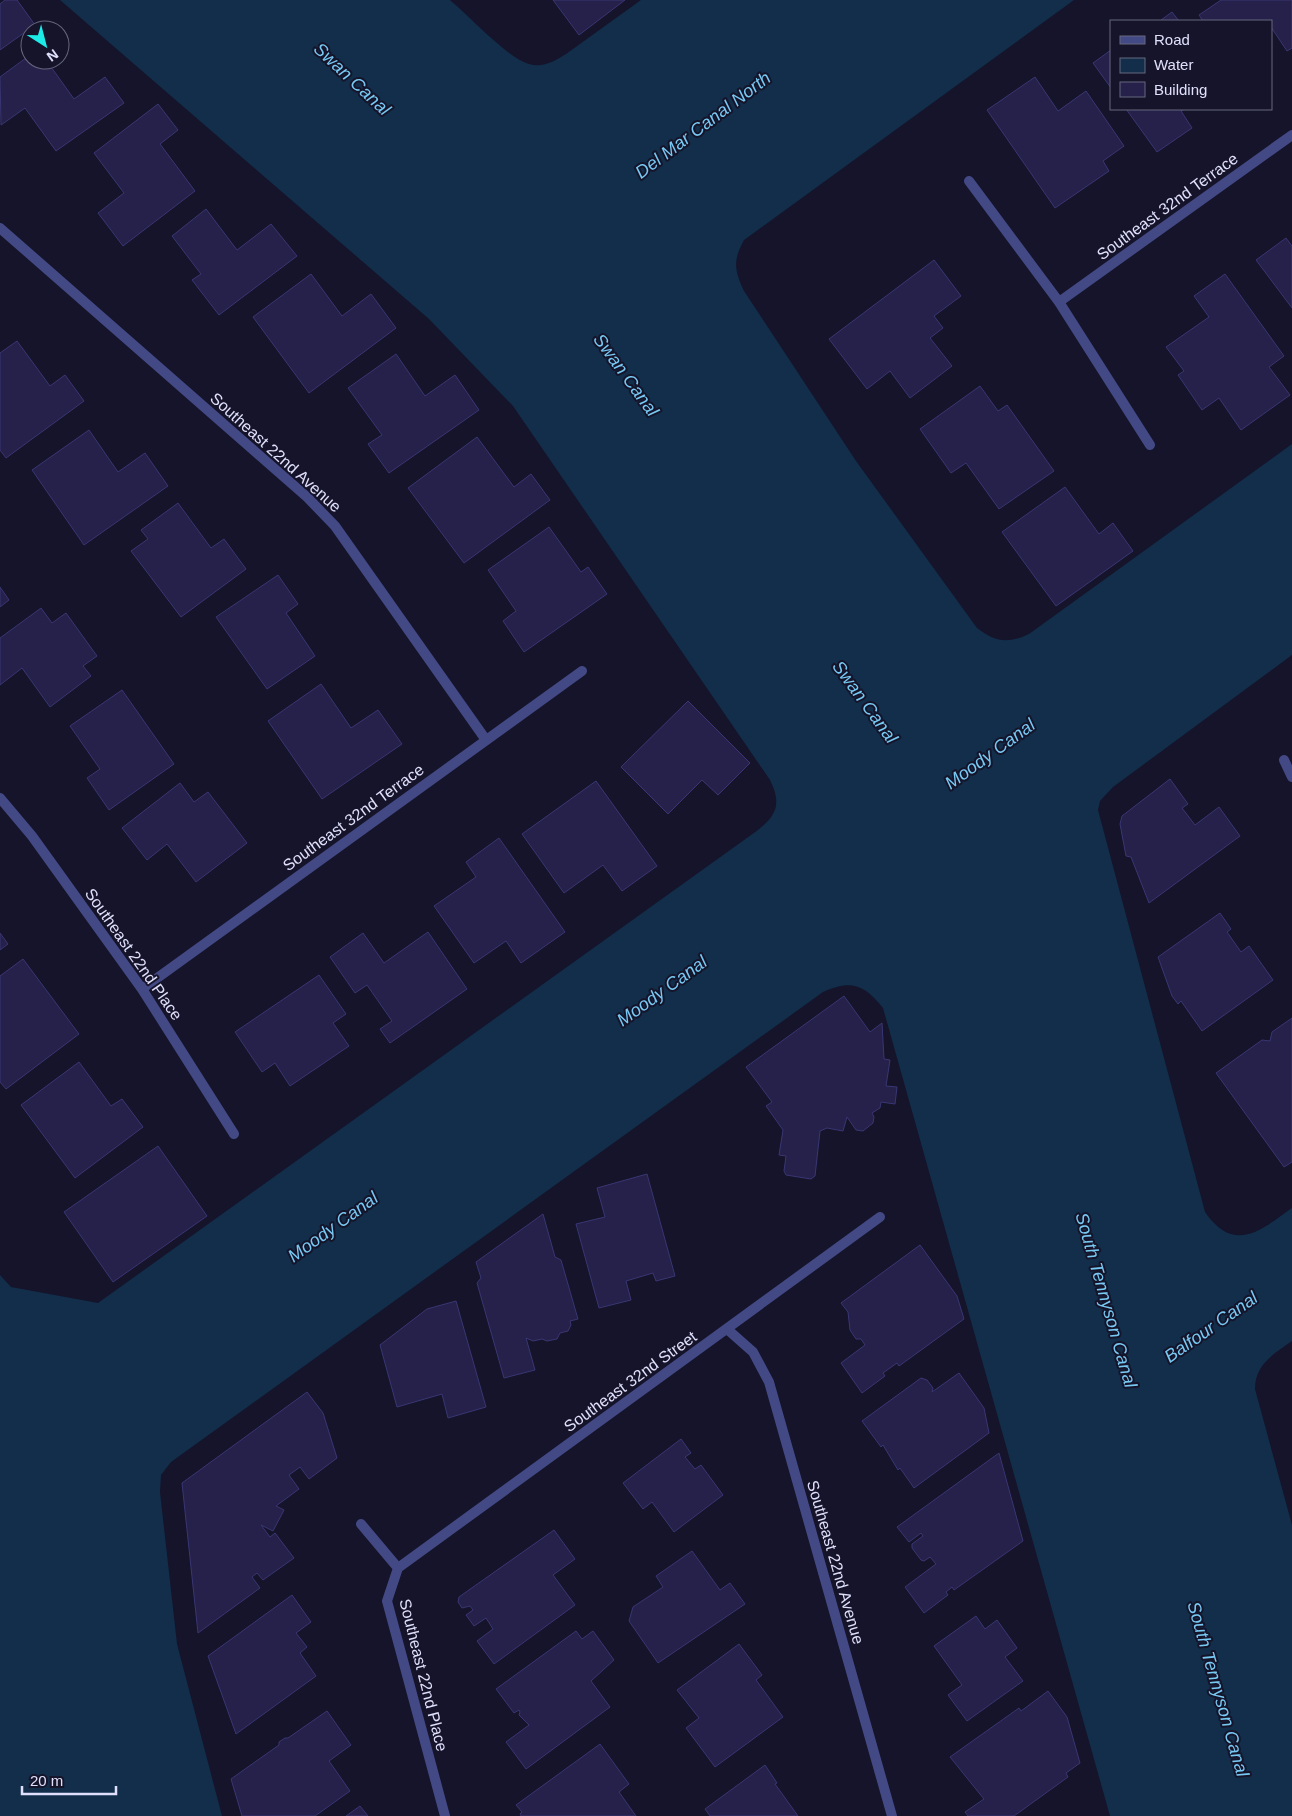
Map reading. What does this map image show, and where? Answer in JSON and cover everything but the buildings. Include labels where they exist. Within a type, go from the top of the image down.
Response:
[{"type":"street","name":"Southeast 32nd Terrace","points":[[1058,302],[1292,135]]},
{"type":"street","points":[[969,181],[1058,302],[1150,445]]},
{"type":"street","name":"Southeast 22nd Avenue","points":[[0,228],[307,498],[335,526],[486,740]]},
{"type":"street","name":"Southeast 32nd Terrace","points":[[142,989],[582,671]]},
{"type":"street","points":[[1284,760],[1292,777]]},
{"type":"street","name":"Southeast 22nd Place","points":[[0,798],[32,836],[142,989],[234,1134]]},
{"type":"street","name":"Southeast 32nd Street","points":[[398,1568],[880,1217]]},
{"type":"street","name":"Southeast 22nd Avenue","points":[[727,1329],[753,1352],[769,1382],[892,1816]]},
{"type":"street","points":[[361,1524],[398,1568]]},
{"type":"street","name":"Southeast 22nd Place","points":[[398,1568],[387,1602],[445,1816]]},
{"type":"water","points":[[60,0],[450,0],[510,54],[529,64],[539,65],[553,61],[566,54],[641,0],[1074,0],[744,240],[738,253],[736,265],[738,277],[744,291],[856,461],[977,628],[996,639],[1015,639],[1029,634],[1292,444],[1292,655],[1113,787],[1100,801],[1098,810],[1205,1212],[1216,1225],[1226,1232],[1237,1235],[1258,1230],[1292,1208],[1292,1341],[1272,1355],[1262,1366],[1258,1373],[1255,1389],[1292,1525],[1292,1816],[1110,1816],[883,1008],[863,989],[850,985],[823,992],[171,1462],[161,1475],[160,1492],[177,1644],[222,1816],[0,1816],[0,1275],[11,1287],[98,1303],[758,830],[770,819],[776,808],[776,795],[770,780],[513,406],[429,319]]},
{"type":"water label","name":"Swan Canal","points":[[352,79]]},
{"type":"water label","name":"Del Mar Canal North","points":[[703,125]]},
{"type":"water label","name":"Swan Canal","points":[[626,375]]},
{"type":"water label","name":"Swan Canal","points":[[865,702]]},
{"type":"water label","name":"Moody Canal","points":[[990,754]]},
{"type":"water label","name":"Moody Canal","points":[[662,991]]},
{"type":"water label","name":"Moody Canal","points":[[333,1227]]},
{"type":"water label","name":"South Tennyson Canal","points":[[1106,1300]]},
{"type":"water label","name":"Balfour Canal","points":[[1211,1327]]},
{"type":"water label","name":"South Tennyson Canal","points":[[1218,1689]]}]
